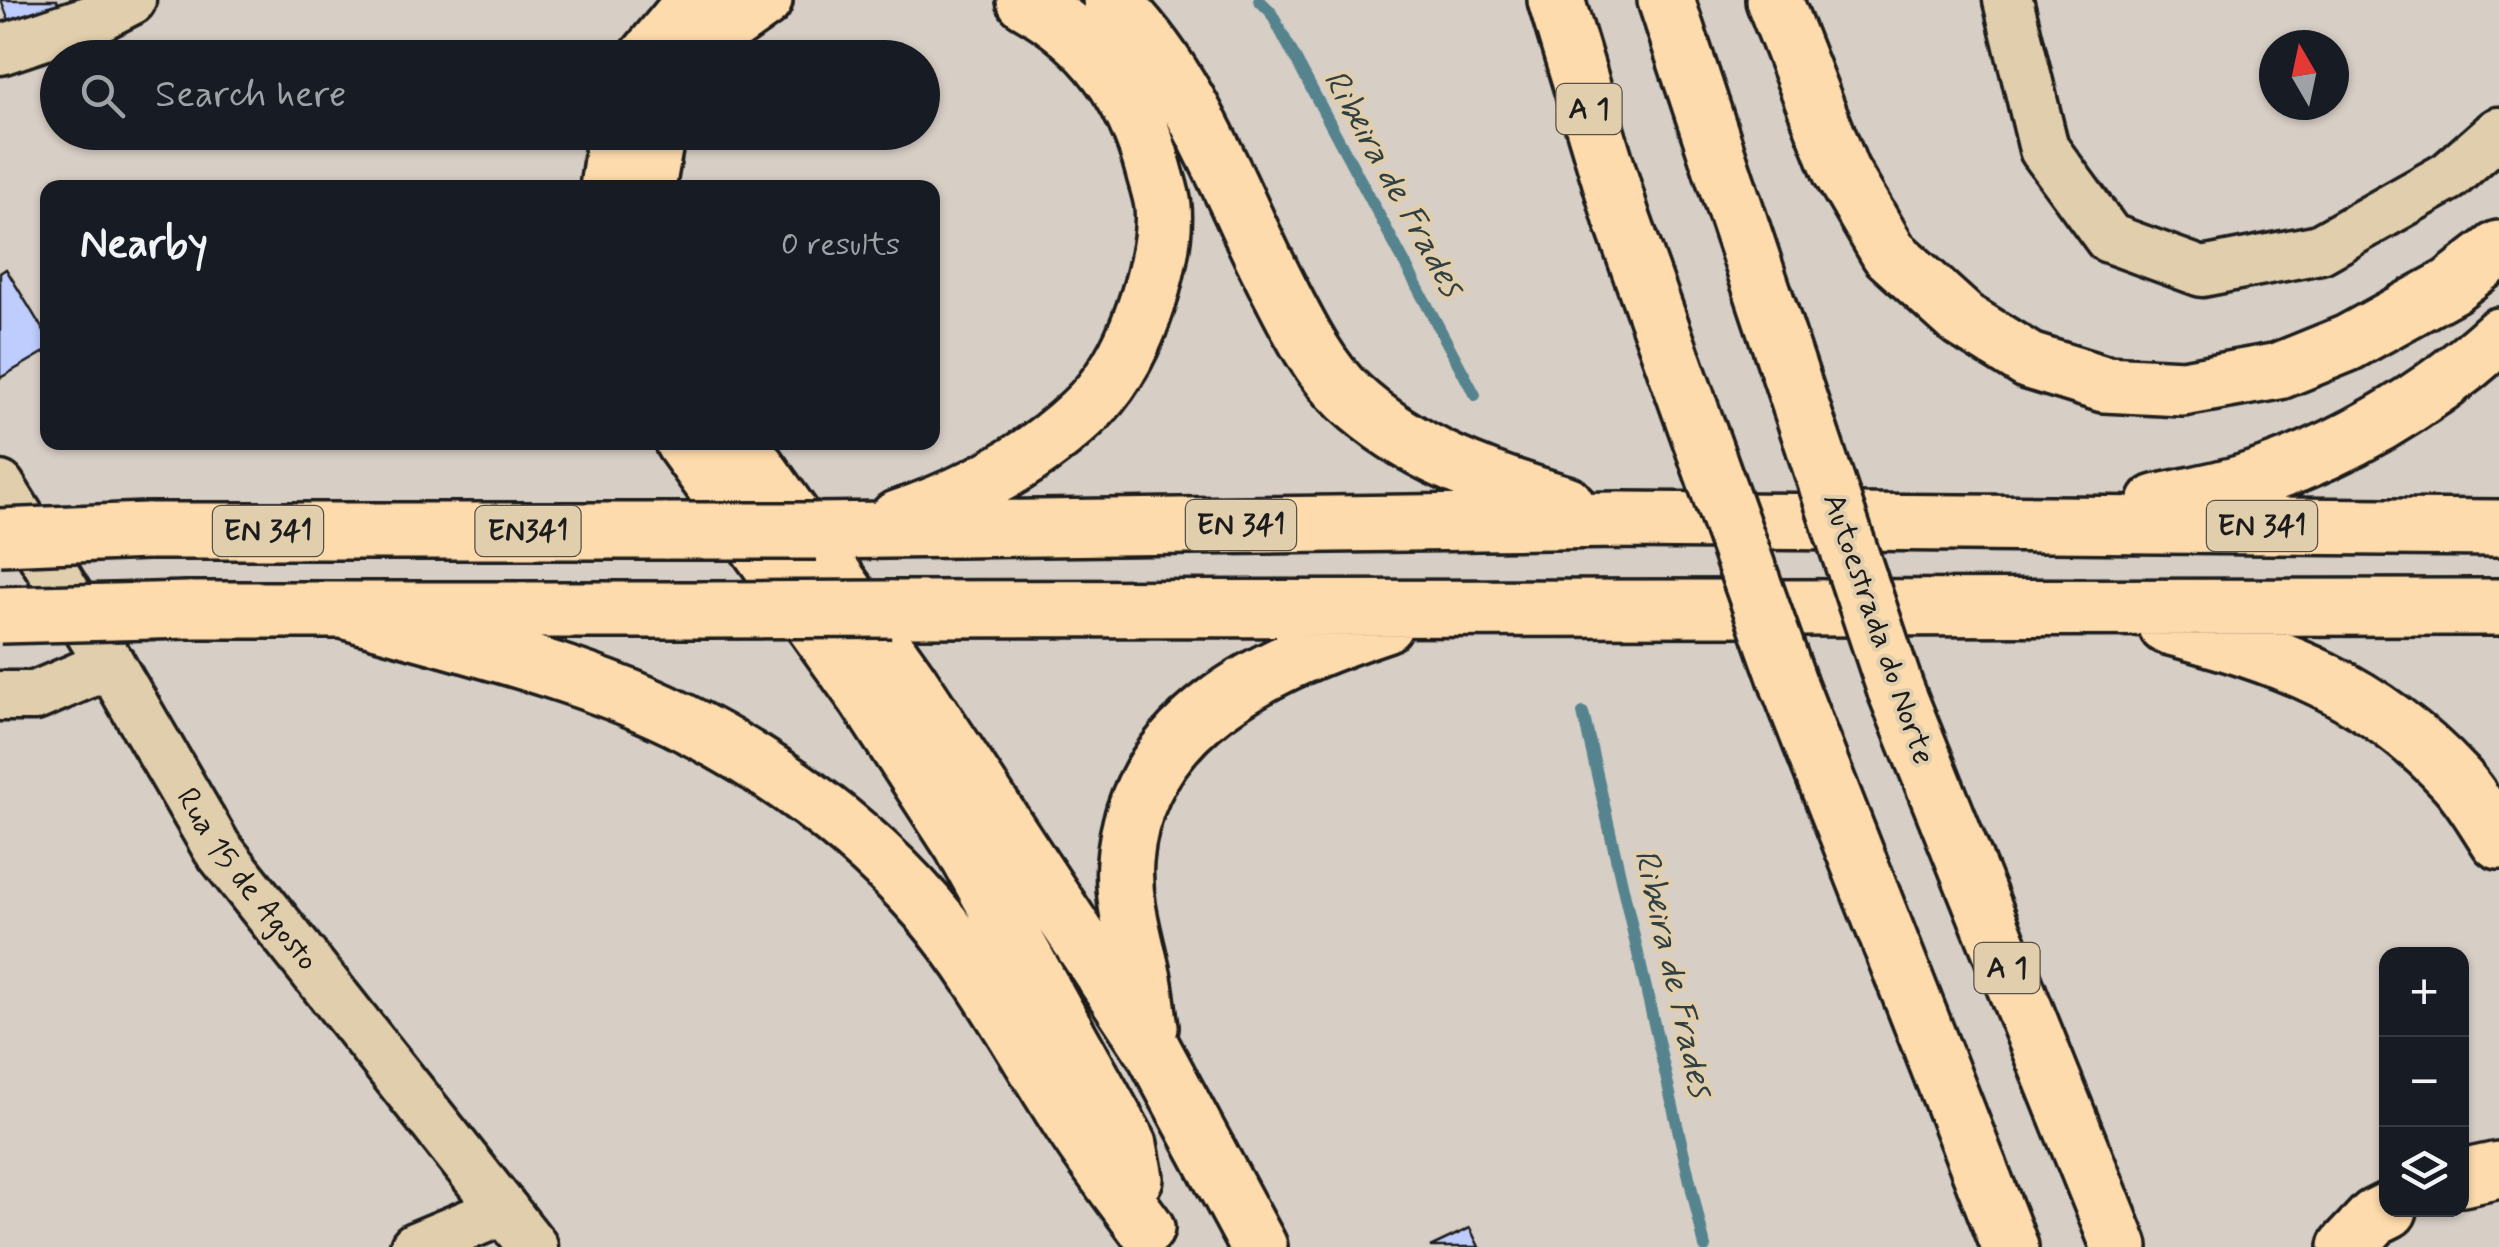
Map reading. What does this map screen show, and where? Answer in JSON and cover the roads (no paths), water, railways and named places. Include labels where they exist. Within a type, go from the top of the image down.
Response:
[{"type":"highway","points":[[663,40],[695,0]]},
{"type":"highway","points":[[716,40],[764,0]]},
{"type":"highway","points":[[839,530],[940,504],[1018,466],[1084,412],[1131,351],[1154,284],[1164,209],[1144,132],[1107,66],[1060,20],[1024,0]]},
{"type":"highway","points":[[1111,0],[1143,31],[1192,106],[1298,326],[1346,395],[1386,428],[1444,461],[1498,484],[1621,520]]},
{"type":"highway","name":"A 1","points":[[1556,0],[1622,219],[1789,685],[2007,1242]]},
{"type":"highway","name":"Autoestrada do Norte","points":[[1666,0],[1895,688],[2120,1247]]},
{"type":"highway","points":[[1774,0],[1841,171],[1889,252],[1964,320],[2029,361],[2104,384],[2182,388],[2279,371],[2366,334],[2452,286],[2499,249]]},
{"type":"highway","points":[[1786,0],[1797,61]]},
{"type":"highway","points":[[609,180],[613,150]]},
{"type":"highway","points":[[648,180],[654,150]]},
{"type":"highway","points":[[2026,523],[2146,506],[2246,482],[2323,452],[2399,412],[2470,362],[2499,336]]},
{"type":"highway","points":[[689,450],[865,696],[962,845],[1128,1144],[1149,1238]]},
{"type":"highway","points":[[745,450],[909,681],[1153,1050],[1258,1242]]},
{"type":"highway","name":"EN 341","points":[[667,531],[1621,520],[2499,528]]},
{"type":"highway","name":"EN 341","points":[[0,537],[147,531],[388,531]]},
{"type":"highway","name":"EN341","points":[[388,531],[667,531]]},
{"type":"highway","points":[[2091,606],[2249,648],[2333,684],[2400,726],[2457,780],[2499,840]]},
{"type":"highway","points":[[0,615],[189,610],[2499,607]]},
{"type":"highway","points":[[343,610],[584,682],[672,716],[761,765],[844,826],[927,908],[991,991],[1075,1129],[1149,1238]]},
{"type":"highway","points":[[1153,1050],[1143,976],[1127,918],[1125,862],[1131,824],[1151,777],[1174,742],[1212,705],[1252,680],[1318,646],[1430,610]]},
{"type":"highway","points":[[2469,1176],[2499,1170]]},
{"type":"highway","points":[[2347,1247],[2379,1215]]},
{"type":"street","points":[[0,50],[96,18],[131,0]]},
{"type":"street","points":[[2008,0],[2044,149],[2110,238],[2202,272],[2320,250],[2449,176],[2499,132]]},
{"type":"street","name":"Rua 15 de Agosto","points":[[0,486],[217,848],[533,1247]]},
{"type":"street","points":[[0,696],[35,696],[110,664]]},
{"type":"street","points":[[415,1247],[504,1210]]},
{"type":"waterway","name":"Ribeira de Frades","points":[[1259,0],[1270,11],[1475,395]]},
{"type":"waterway","name":"Ribeira de Frades","points":[[1583,713],[1705,1247]]}]
